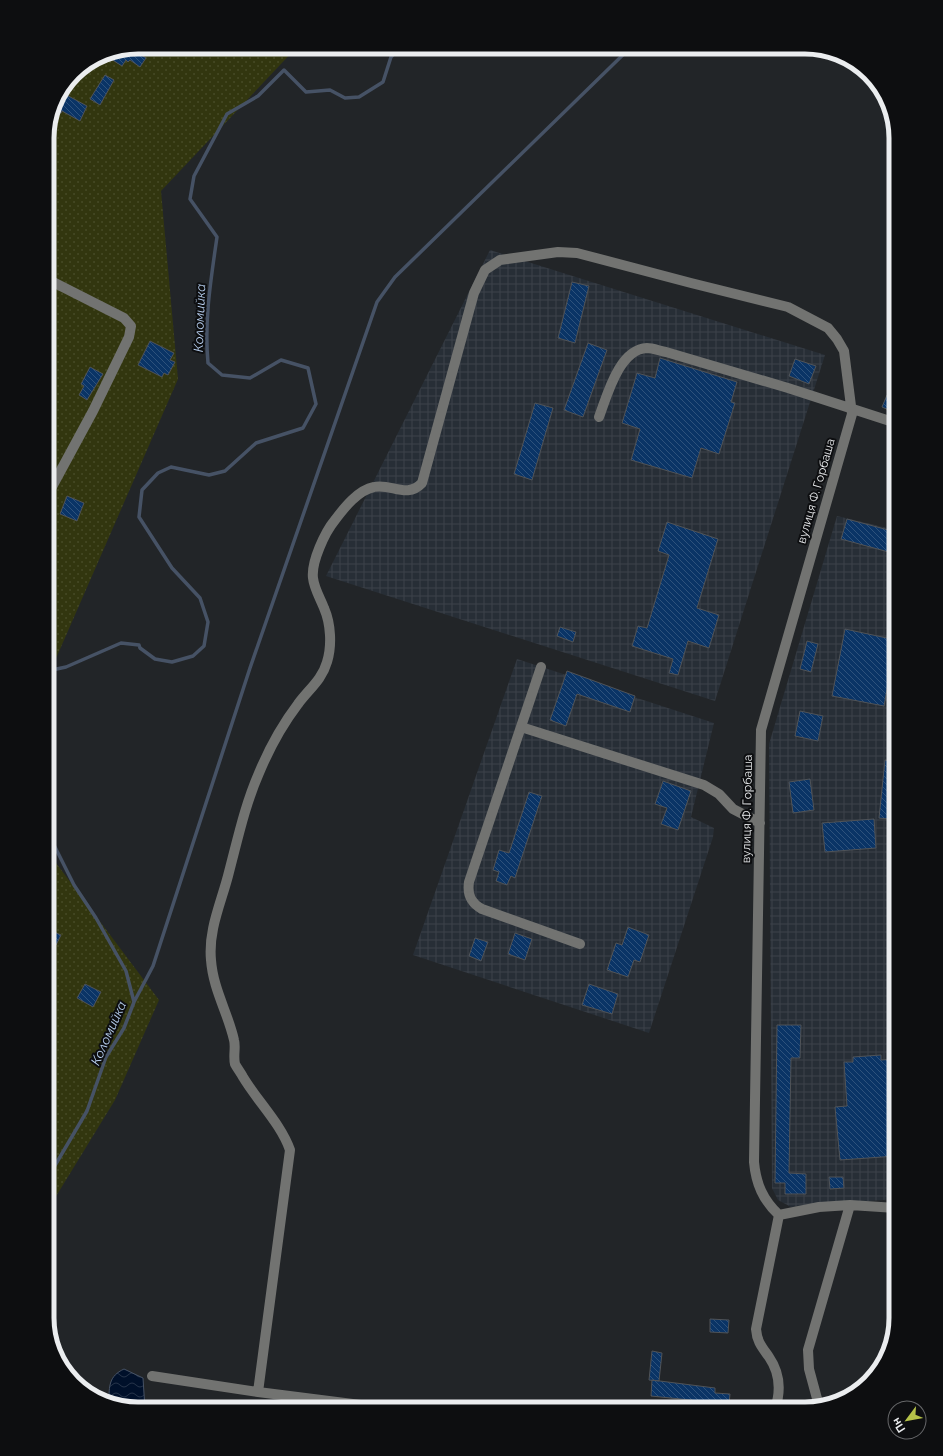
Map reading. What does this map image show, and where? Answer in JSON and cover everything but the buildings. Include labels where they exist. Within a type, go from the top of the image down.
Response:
[{"type":"street","points":[[258,1392],[290,1150],[287,1140],[252,1092],[235,1063],[235,1042],[214,980],[211,959],[212,934],[215,916],[230,870],[242,817],[259,772],[284,723],[298,702],[323,674],[328,660],[329,627],[327,616],[313,579],[313,570],[326,532],[343,510],[366,490],[383,486],[402,491],[411,491],[422,483],[480,279],[492,264],[512,257],[558,252],[577,253],[788,307],[828,328],[837,339],[844,351],[852,409]]},
{"type":"street","points":[[54,283],[124,318],[131,326],[129,337],[54,482]]},
{"type":"street","points":[[599,417],[620,366],[636,351],[647,348],[666,352],[788,388],[889,421]]},
{"type":"street","name":"вулиця Ф. Горбаша","points":[[779,1215],[761,1193],[757,1183],[754,1162],[762,723],[852,409]]},
{"type":"street","points":[[541,667],[469,882],[469,893],[473,903],[482,909],[580,944]]},
{"type":"street","points":[[521,727],[704,786],[720,794],[733,809],[760,823]]},
{"type":"street","points":[[818,1401],[810,1369],[808,1350],[850,1205]]},
{"type":"street","points":[[777,1402],[779,1391],[777,1374],[770,1359],[758,1342],[756,1329],[779,1215],[819,1207],[850,1205],[889,1208]]},
{"type":"street","points":[[152,1376],[337,1402]]},
{"type":"shaded area","points":[[490,250],[825,355],[715,701],[326,576]]},
{"type":"shaded area","points":[[837,516],[889,528],[889,1200],[791,1207],[778,1200],[772,1188],[769,744]]},
{"type":"shaded area","points":[[517,659],[714,723],[691,817],[714,828],[713,837],[649,1033],[413,955]]},
{"type":"green space","points":[[138,54],[290,54],[161,191],[178,379],[54,663],[54,132],[58,111],[65,96],[78,78],[96,65],[111,58]]},
{"type":"green space","points":[[54,860],[159,1000],[115,1100],[54,1200]]},
{"type":"water","points":[[124,1369],[143,1378],[145,1402],[132,1402],[109,1397],[111,1382],[115,1375]]},
{"type":"waterway","name":"Коломийка","points":[[54,670],[66,667],[121,643],[139,645],[140,648],[155,659],[172,662],[193,656],[204,646],[208,622],[200,598],[172,568],[139,517],[142,490],[158,473],[171,467],[209,475],[225,471],[256,443],[303,428],[316,404],[308,368],[281,360],[250,378],[222,375],[208,363],[207,331],[210,284],[217,237],[190,199],[194,176],[227,114],[258,96],[284,70],[306,92],[330,90],[345,98],[359,97],[383,82],[391,57],[394,54]]},
{"type":"waterway","points":[[134,1002],[153,966],[250,668],[377,302],[395,277],[624,54]]},
{"type":"waterway","name":"Коломийка","points":[[54,845],[74,885],[96,918],[126,971],[134,1002],[124,1028],[106,1057],[87,1111],[54,1167]]}]
